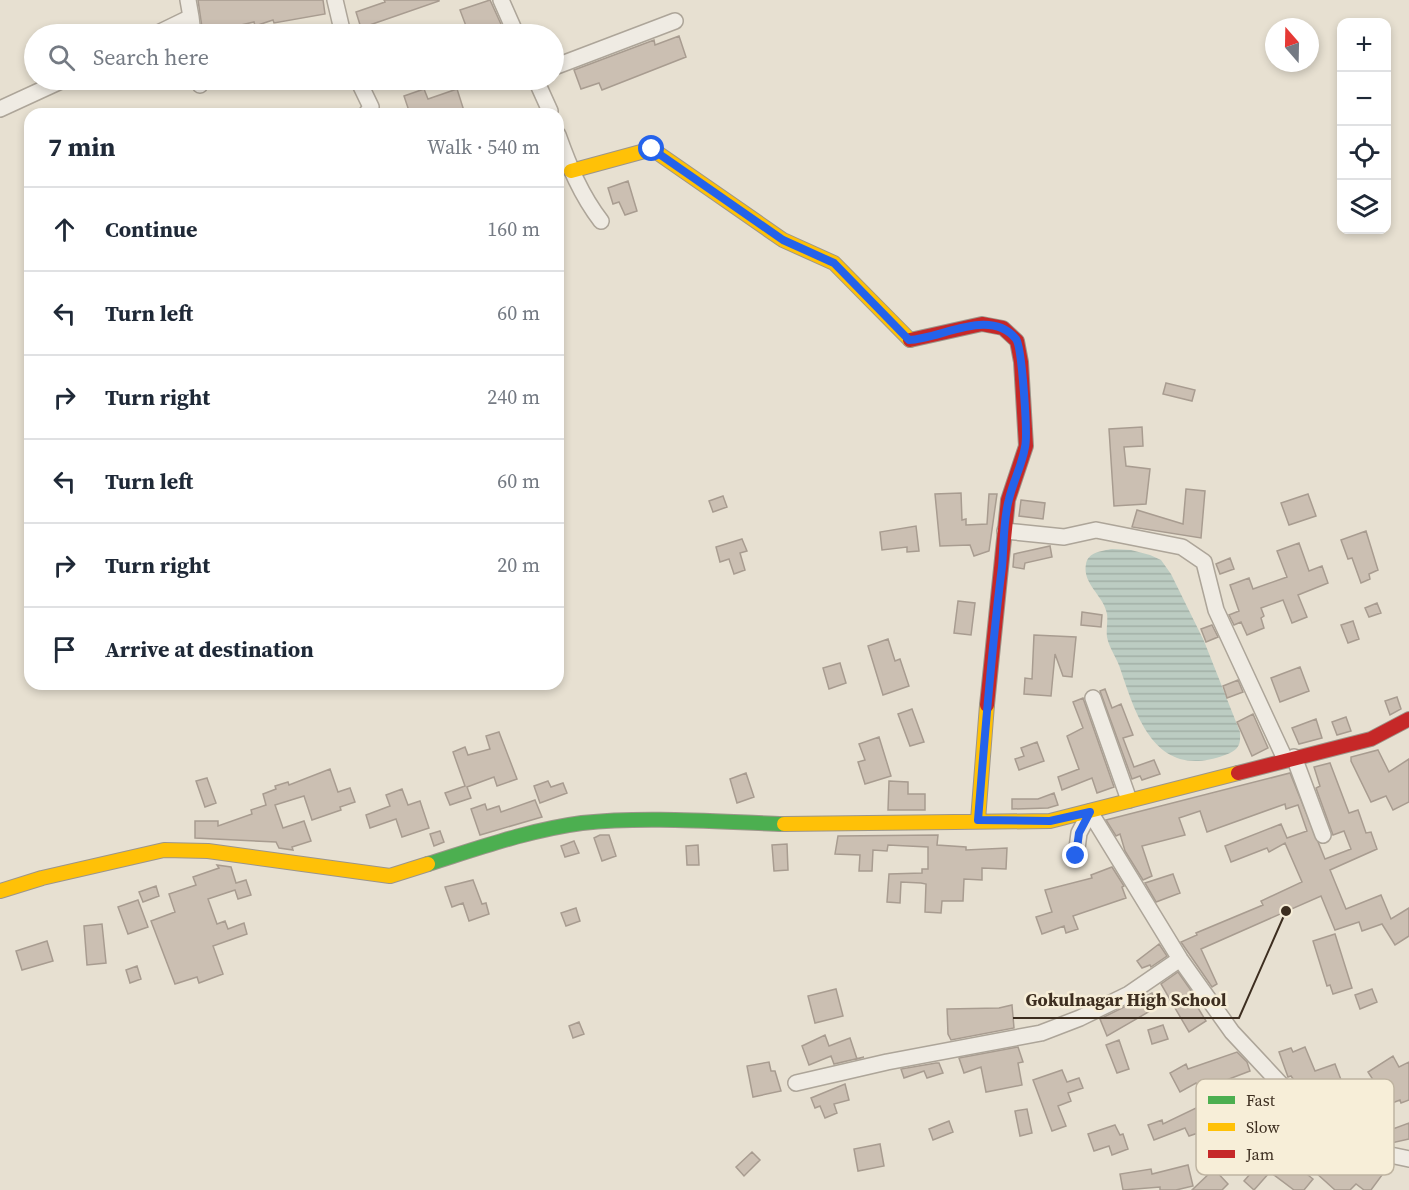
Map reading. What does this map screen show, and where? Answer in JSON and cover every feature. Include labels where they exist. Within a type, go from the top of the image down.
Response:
[{"type":"street","points":[[188,0],[192,24]]},
{"type":"street","points":[[335,0],[341,24]]},
{"type":"street","points":[[501,0],[512,24]]},
{"type":"street","points":[[177,24],[191,17]]},
{"type":"street","points":[[564,63],[675,21]]},
{"type":"street","points":[[0,109],[41,90]]},
{"type":"street","points":[[363,90],[370,108]]},
{"type":"street","points":[[539,90],[545,108]]},
{"type":"street","points":[[571,171],[652,149],[783,240],[834,263],[909,340],[924,339],[965,327],[985,325],[1002,328],[1017,341],[1021,362],[1026,446],[1008,500],[996,599],[978,820]]},
{"type":"street","points":[[564,155],[588,204],[601,221]]},
{"type":"street","points":[[1005,531],[1064,537],[1096,530],[1182,547],[1204,562],[1216,610],[1290,758],[1323,835]]},
{"type":"street","points":[[1093,698],[1130,800]]},
{"type":"street","points":[[0,891],[42,878],[164,850],[208,851],[390,876],[532,832],[584,823],[673,821],[784,824],[978,820],[1050,821],[1371,739],[1409,719]]},
{"type":"street","points":[[1076,856],[1079,833],[1090,812]]},
{"type":"street","points":[[1090,812],[1180,959],[1232,1032],[1276,1079]]},
{"type":"street","points":[[796,1083],[887,1062],[1041,1032],[1080,1018],[1128,994],[1180,959]]},
{"type":"street","points":[[1394,1156],[1409,1159]]},
{"type":"shaded area","points":[[1112,549],[1131,550],[1150,555],[1161,560],[1171,574],[1204,641],[1240,732],[1238,747],[1233,751],[1202,761],[1183,760],[1167,753],[1154,742],[1144,727],[1108,641],[1105,608],[1087,578],[1087,560],[1096,553]]},
{"type":"building","points":[[198,0],[323,0],[325,14],[274,23],[273,20],[261,24],[254,22],[202,24]]},
{"type":"building","points":[[384,0],[439,0],[373,24],[360,24],[356,12],[385,2]]},
{"type":"building","points":[[490,0],[501,24],[465,24],[460,10]]},
{"type":"building","points":[[679,36],[686,57],[602,90],[599,83],[581,89],[574,70],[654,40],[655,45]]},
{"type":"building","points":[[424,90],[428,99],[457,90],[463,108],[408,108],[404,96]]},
{"type":"building","points":[[628,181],[637,211],[625,215],[619,202],[613,204],[608,188]]},
{"type":"building","points":[[1166,383],[1195,390],[1192,401],[1163,394]]},
{"type":"building","points":[[1142,427],[1143,446],[1124,447],[1126,466],[1150,469],[1146,504],[1114,506],[1109,429]]},
{"type":"building","points":[[1186,489],[1205,491],[1201,538],[1132,527],[1137,510],[1183,524]]},
{"type":"building","points":[[961,493],[962,520],[966,519],[966,525],[987,524],[989,494],[997,494],[989,551],[974,556],[970,545],[940,546],[935,494]]},
{"type":"building","points":[[1308,494],[1316,516],[1289,525],[1281,503]]},
{"type":"building","points":[[723,496],[727,507],[713,512],[709,501]]},
{"type":"building","points":[[1021,500],[1045,503],[1043,519],[1019,516]]},
{"type":"building","points":[[916,526],[919,551],[907,552],[907,547],[882,550],[880,532]]},
{"type":"building","points":[[1366,531],[1378,570],[1369,574],[1370,579],[1361,583],[1352,558],[1348,559],[1341,540]]},
{"type":"building","points":[[742,539],[747,551],[740,553],[745,570],[734,574],[729,559],[720,562],[716,547]]},
{"type":"building","points":[[1299,543],[1309,571],[1322,566],[1328,583],[1298,595],[1307,617],[1292,623],[1283,600],[1261,608],[1264,628],[1247,635],[1241,622],[1234,625],[1229,615],[1239,611],[1230,585],[1249,578],[1253,589],[1287,577],[1277,551]]},
{"type":"building","points":[[1050,546],[1052,557],[1025,563],[1024,569],[1013,567],[1014,554]]},
{"type":"building","points":[[1230,558],[1234,569],[1220,574],[1216,564]]},
{"type":"building","points":[[958,601],[975,603],[971,635],[954,633]]},
{"type":"building","points":[[1377,603],[1381,613],[1369,617],[1365,608]]},
{"type":"building","points":[[1082,612],[1102,615],[1101,627],[1081,625]]},
{"type":"building","points":[[1353,621],[1359,639],[1348,643],[1341,625]]},
{"type":"building","points":[[1212,625],[1218,637],[1206,642],[1201,629]]},
{"type":"building","points":[[1034,635],[1076,637],[1072,677],[1063,676],[1055,654],[1051,696],[1024,694],[1025,678],[1032,679]]},
{"type":"building","points":[[888,639],[895,661],[900,659],[909,686],[883,695],[868,646]]},
{"type":"building","points":[[840,663],[846,683],[829,689],[823,668]]},
{"type":"building","points":[[1300,667],[1309,691],[1280,702],[1271,678]]},
{"type":"building","points":[[1238,680],[1243,692],[1227,698],[1223,686]]},
{"type":"building","points":[[1105,689],[1112,708],[1121,704],[1133,735],[1123,738],[1134,767],[1154,760],[1160,774],[1142,780],[1140,776],[1132,779],[1100,691]]},
{"type":"building","points":[[1397,697],[1401,709],[1390,715],[1385,701]]},
{"type":"building","points":[[1083,698],[1114,787],[1097,793],[1092,778],[1062,790],[1058,777],[1079,769],[1067,736],[1083,728],[1073,702]]},
{"type":"building","points":[[912,709],[924,742],[910,746],[898,714]]},
{"type":"building","points":[[1253,714],[1268,748],[1252,756],[1237,722]]},
{"type":"building","points":[[1346,717],[1351,731],[1337,735],[1332,722]]},
{"type":"building","points":[[1316,719],[1322,738],[1299,744],[1292,728]]},
{"type":"building","points":[[499,732],[517,779],[497,786],[494,777],[467,787],[471,798],[450,805],[445,793],[465,786],[453,752],[465,747],[468,755],[490,749],[486,736]]},
{"type":"building","points":[[879,737],[891,776],[865,784],[858,762],[865,760],[859,744]]},
{"type":"building","points":[[1037,742],[1044,761],[1019,770],[1015,759],[1024,756],[1021,748]]},
{"type":"building","points":[[1378,750],[1389,772],[1409,759],[1409,802],[1393,810],[1386,796],[1371,802],[1351,761],[1351,757]]},
{"type":"building","points":[[1330,763],[1349,813],[1358,810],[1366,833],[1371,832],[1377,849],[1330,870],[1346,909],[1381,895],[1391,919],[1409,908],[1409,936],[1395,945],[1382,924],[1362,931],[1359,922],[1335,930],[1321,896],[1201,949],[1217,984],[1212,987],[1181,942],[1197,935],[1196,933],[1263,905],[1261,901],[1302,882],[1285,843],[1269,852],[1267,848],[1231,862],[1225,846],[1281,824],[1287,838],[1307,831],[1298,805],[1286,809],[1285,804],[1207,832],[1200,811],[1179,818],[1185,835],[1142,846],[1152,876],[1143,880],[1125,851],[1120,834],[1116,836],[1106,820],[1290,773],[1325,859],[1351,849],[1344,831],[1333,835],[1316,788],[1320,786],[1314,767]]},
{"type":"building","points":[[330,769],[338,792],[350,788],[355,802],[340,807],[341,810],[312,820],[304,796],[275,805],[283,828],[304,821],[311,841],[292,847],[293,850],[279,848],[276,842],[195,838],[195,821],[218,821],[218,826],[252,814],[251,810],[266,805],[263,794],[276,789],[275,786],[288,782],[289,785]]},
{"type":"building","points":[[746,773],[754,797],[737,803],[730,779]]},
{"type":"building","points":[[207,778],[216,803],[205,807],[196,781]]},
{"type":"building","points":[[548,781],[551,787],[563,783],[567,793],[540,803],[534,786]]},
{"type":"building","points":[[889,781],[908,782],[908,794],[925,794],[925,810],[888,810]]},
{"type":"building","points":[[402,789],[408,805],[420,801],[429,828],[402,837],[396,819],[370,828],[366,815],[390,806],[386,795]]},
{"type":"building","points":[[1054,793],[1058,805],[1048,808],[1012,809],[1012,799],[1038,799]]},
{"type":"building","points":[[535,800],[542,817],[480,835],[471,809],[485,804],[487,810],[499,806],[501,812]]},
{"type":"building","points":[[440,831],[444,842],[434,846],[430,834]]},
{"type":"building","points":[[609,835],[616,856],[602,861],[594,838]]},
{"type":"building","points":[[938,835],[937,845],[966,847],[966,850],[1007,848],[1006,869],[982,868],[982,880],[964,879],[963,901],[942,901],[941,913],[925,912],[926,884],[901,882],[900,903],[887,902],[889,874],[922,873],[922,869],[928,869],[928,847],[888,845],[887,851],[873,850],[872,871],[859,871],[860,855],[835,854],[838,836]]},
{"type":"building","points":[[574,841],[579,853],[565,857],[561,846]]},
{"type":"building","points":[[787,844],[788,870],[774,871],[772,845]]},
{"type":"building","points":[[698,845],[699,865],[687,865],[686,846]]},
{"type":"building","points":[[217,865],[231,867],[236,883],[246,880],[251,895],[238,899],[235,890],[208,899],[217,924],[225,921],[228,929],[244,923],[247,934],[213,946],[223,974],[199,983],[197,977],[175,984],[151,921],[175,912],[169,894],[196,885],[193,877],[219,868]]},
{"type":"building","points":[[1112,867],[1124,886],[1122,887],[1126,898],[1073,916],[1078,929],[1066,933],[1064,926],[1042,934],[1036,917],[1052,912],[1045,890],[1092,878],[1091,875]]},
{"type":"building","points":[[1173,874],[1180,893],[1156,902],[1145,883]]},
{"type":"building","points":[[473,880],[482,904],[486,903],[489,914],[469,921],[463,903],[452,907],[445,887]]},
{"type":"building","points":[[156,886],[159,896],[143,902],[139,892]]},
{"type":"building","points":[[138,900],[148,927],[128,934],[118,907]]},
{"type":"building","points":[[576,908],[580,921],[566,926],[561,913]]},
{"type":"building","points":[[102,924],[106,963],[87,965],[84,926]]},
{"type":"building","points":[[1335,934],[1352,988],[1333,994],[1330,985],[1327,986],[1313,941]]},
{"type":"building","points":[[47,941],[53,961],[22,970],[16,951]]},
{"type":"building","points":[[1159,944],[1167,956],[1151,967],[1150,965],[1142,968],[1137,961]]},
{"type":"building","points":[[137,966],[141,979],[130,983],[126,970]]},
{"type":"building","points":[[1178,972],[1202,1006],[1198,1008],[1206,1021],[1189,1032],[1161,984]]},
{"type":"building","points":[[836,989],[843,1016],[815,1023],[808,996]]},
{"type":"building","points":[[1372,989],[1377,1002],[1360,1009],[1355,995]]},
{"type":"building","points":[[1152,993],[1157,1007],[1107,1036],[1100,1019]]},
{"type":"building","points":[[1012,1005],[1014,1028],[951,1040],[948,1034],[947,1009],[999,1008]]},
{"type":"building","points":[[579,1022],[584,1034],[573,1038],[569,1026]]},
{"type":"building","points":[[1163,1025],[1168,1039],[1152,1044],[1148,1030]]},
{"type":"building","points":[[825,1035],[829,1046],[850,1038],[857,1059],[834,1064],[831,1056],[809,1065],[802,1046]]},
{"type":"building","points":[[1119,1040],[1129,1069],[1117,1073],[1106,1045]]},
{"type":"building","points":[[1018,1047],[1023,1062],[1018,1063],[1022,1085],[986,1092],[981,1067],[964,1073],[959,1058]]},
{"type":"building","points":[[1305,1047],[1315,1071],[1335,1064],[1341,1079],[1293,1079],[1291,1076],[1288,1077],[1279,1052],[1291,1048],[1293,1052]]},
{"type":"building","points":[[1237,1052],[1247,1062],[1250,1071],[1229,1079],[1196,1079],[1196,1083],[1180,1092],[1170,1073],[1186,1064],[1188,1069]]},
{"type":"building","points":[[1393,1056],[1399,1067],[1409,1062],[1409,1100],[1394,1102],[1394,1079],[1373,1079],[1368,1072]]},
{"type":"building","points":[[769,1062],[771,1071],[775,1071],[781,1091],[753,1097],[747,1066]]},
{"type":"building","points":[[939,1063],[943,1073],[927,1078],[924,1071],[904,1078],[901,1069]]},
{"type":"building","points":[[1062,1070],[1067,1082],[1079,1078],[1083,1088],[1068,1093],[1071,1101],[1058,1106],[1066,1126],[1052,1131],[1033,1080]]},
{"type":"building","points":[[845,1084],[849,1100],[834,1104],[837,1113],[825,1118],[820,1106],[815,1108],[811,1098]]},
{"type":"building","points":[[1196,1108],[1196,1134],[1189,1136],[1185,1128],[1154,1140],[1148,1125],[1162,1120],[1163,1124]]},
{"type":"building","points":[[1027,1109],[1032,1133],[1020,1136],[1015,1111]]},
{"type":"building","points":[[949,1121],[953,1132],[933,1140],[929,1129]]},
{"type":"building","points":[[1409,1123],[1409,1139],[1394,1142],[1394,1129]]},
{"type":"building","points":[[1115,1125],[1120,1135],[1123,1134],[1128,1149],[1112,1155],[1109,1146],[1094,1151],[1088,1134]]},
{"type":"building","points":[[880,1144],[884,1166],[858,1171],[854,1149]]},
{"type":"building","points":[[752,1152],[760,1160],[744,1176],[736,1167]]},
{"type":"building","points":[[1188,1165],[1193,1186],[1176,1190],[1160,1190],[1160,1187],[1123,1190],[1120,1174],[1151,1169],[1152,1174]]},
{"type":"building","points":[[1208,1175],[1220,1175],[1228,1184],[1222,1190],[1192,1190]]},
{"type":"building","points":[[1249,1175],[1267,1175],[1254,1190],[1244,1181]]},
{"type":"building","points":[[1274,1175],[1308,1175],[1313,1179],[1304,1190],[1294,1190]]},
{"type":"building","points":[[1318,1175],[1382,1175],[1371,1190],[1364,1190],[1356,1184],[1350,1190],[1335,1190]]},
{"type":"traffic: fast","points":[[428,864],[523,835],[582,823],[657,820],[784,824]]},
{"type":"traffic: slow","points":[[571,171],[652,149],[783,240],[834,263],[910,340]]},
{"type":"traffic: slow","points":[[978,820],[987,705]]},
{"type":"traffic: slow","points":[[784,824],[1050,821],[1238,773]]},
{"type":"traffic: slow","points":[[0,891],[42,878],[164,850],[208,851],[390,876],[428,864]]},
{"type":"traffic: jam","points":[[910,340],[982,324],[1003,328],[1017,341],[1021,362],[1026,446],[1008,500],[987,705]]},
{"type":"traffic: jam","points":[[1238,773],[1371,739],[1409,719]]},
{"type":"place","name":"Gokulnagar High School","points":[[1286,911]]},
{"type":"route","points":[[652,149],[680,166],[783,240],[803,251],[834,263],[909,340],[924,339],[965,327],[985,325],[1002,328],[1017,341],[1021,362],[1026,446],[1008,500],[1002,567],[996,599],[978,820],[1050,821],[1090,812],[1079,833],[1076,856]]}]
